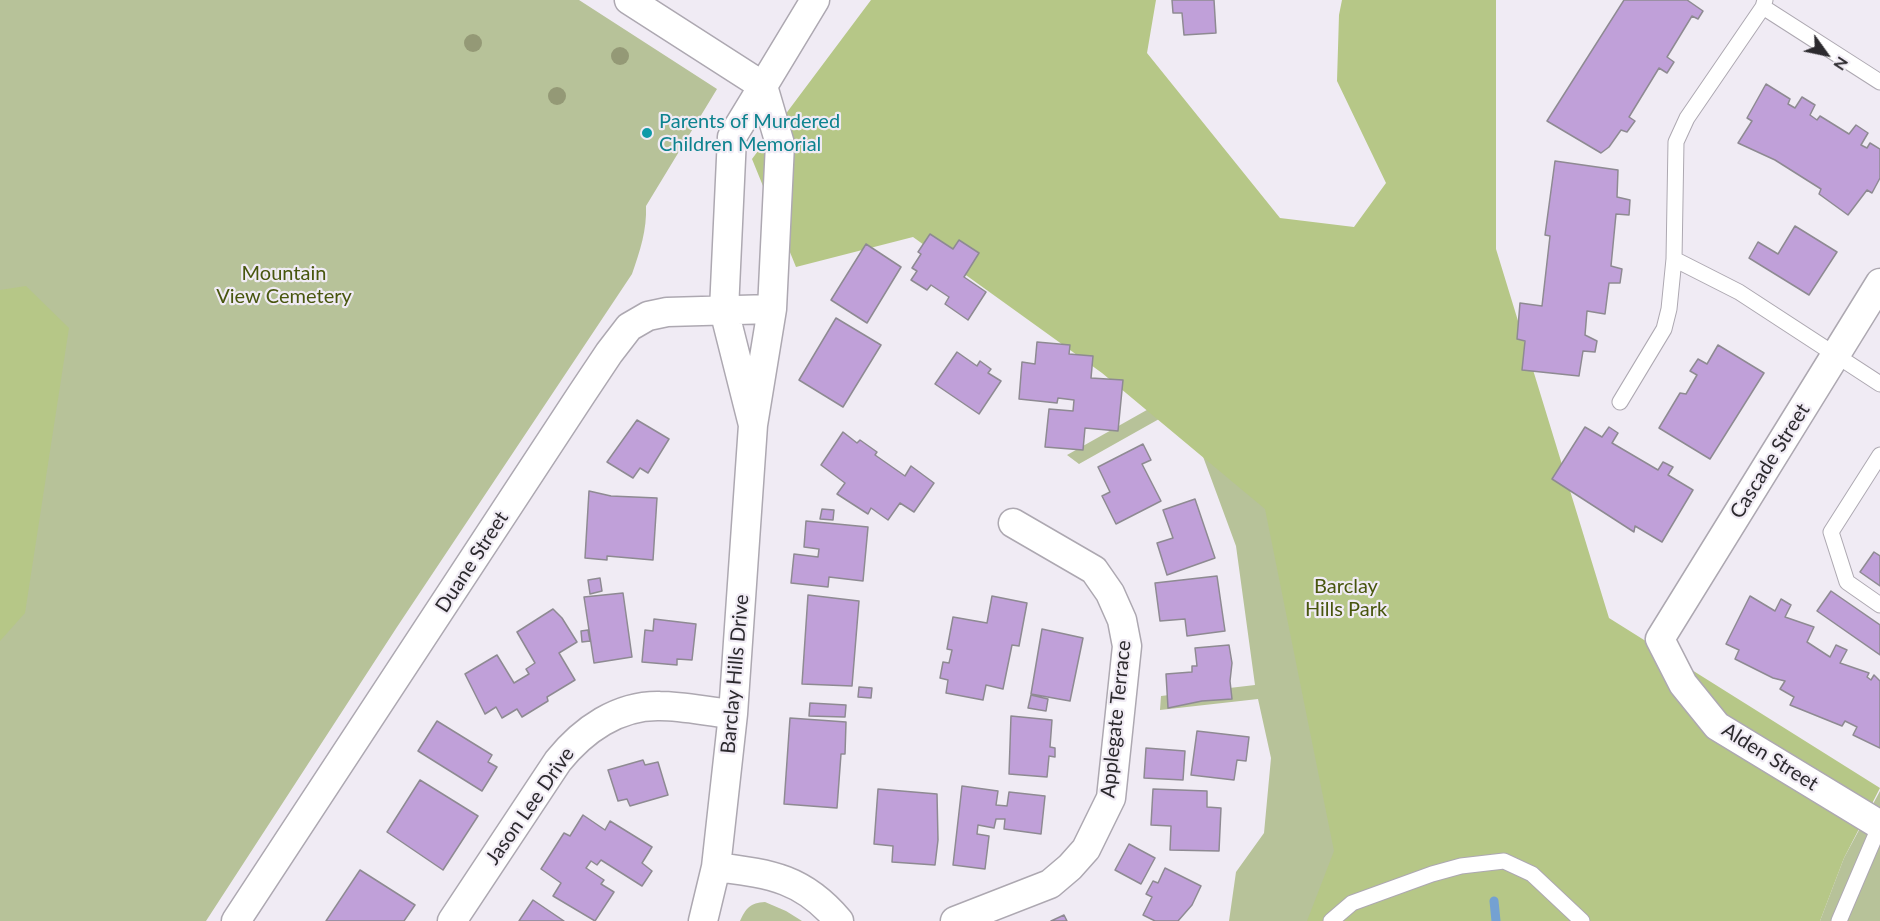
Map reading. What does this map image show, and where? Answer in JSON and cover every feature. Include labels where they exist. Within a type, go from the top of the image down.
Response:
[{"type":"street","points":[[629,0],[764,86]]},
{"type":"street","name":"Barclay Hills Drive","points":[[753,424],[724,310],[732,137],[815,0]]},
{"type":"street","name":"Barclay Hills Drive","points":[[703,921],[716,867],[733,714],[753,424],[772,309],[780,144],[764,86]]},
{"type":"street","name":"Cascade Street","points":[[1660,639],[1880,283]]},
{"type":"street","name":"Duane Street","points":[[236,921],[609,353],[629,327],[648,316],[667,312],[772,309]]},
{"type":"street","name":"Applegate Terrace","points":[[955,921],[1050,884],[1086,849],[1111,798],[1127,646],[1122,620],[1110,593],[1094,570],[1013,523]]},
{"type":"street","name":"Alden Street","points":[[1660,639],[1683,684],[1717,726],[1880,825]]},
{"type":"street","name":"Jason Lee Drive","points":[[452,921],[558,761],[573,743],[595,726],[634,709],[659,706],[733,714]]},
{"type":"street","points":[[716,867],[770,874],[800,887],[824,903],[839,921]]},
{"type":"lane","points":[[1620,402],[1664,329],[1669,309],[1674,259],[1676,142],[1687,118],[1764,4],[1880,82]]},
{"type":"lane","points":[[1674,259],[1739,292],[1880,384]]},
{"type":"lane","points":[[1880,455],[1831,532],[1847,582],[1880,605]]},
{"type":"lane","points":[[1839,921],[1880,825]]},
{"type":"lane","points":[[1330,921],[1352,903],[1432,874],[1461,866],[1504,861],[1532,874],[1582,921]]},
{"type":"green space","name":"Mountain View Cemetery","points":[[0,0],[579,0],[717,89],[646,206],[644,232],[632,274],[397,627],[206,921],[0,921]]},
{"type":"green space","points":[[871,0],[1156,0],[1147,53],[1280,218],[1354,227],[1386,183],[1337,81],[1339,15],[1342,0],[1496,0],[1496,249],[1609,618],[1880,788],[1844,858],[1820,921],[1307,921],[1334,851],[1265,509],[1102,373],[913,237],[796,267],[752,159]]},
{"type":"green space","points":[[26,286],[69,328],[25,613],[0,641],[0,290]]},
{"type":"green space","name":"Barclay Hills Park","points":[[1200,380],[1469,555],[1326,921],[1229,921],[1236,872],[1264,833],[1271,758],[1258,699],[1160,710],[1161,696],[1255,685],[1236,546],[1184,405],[1079,464],[1067,455]]},
{"type":"green space","points":[[1880,791],[1880,921],[1820,921],[1844,858]]},
{"type":"green space","points":[[765,902],[802,921],[740,921],[749,907]]},
{"type":"building","points":[[1172,0],[1214,0],[1216,33],[1184,35],[1182,13],[1173,13]]},
{"type":"building","points":[[1624,0],[1687,0],[1703,11],[1698,19],[1692,16],[1667,57],[1674,62],[1667,73],[1659,68],[1629,117],[1635,121],[1627,132],[1621,130],[1609,147],[1601,153],[1547,121]]},
{"type":"building","points":[[1766,84],[1790,99],[1788,104],[1795,108],[1802,97],[1815,105],[1810,115],[1817,120],[1820,116],[1849,134],[1856,125],[1868,133],[1861,145],[1867,148],[1870,143],[1880,149],[1880,178],[1872,193],[1867,190],[1848,215],[1819,194],[1821,189],[1775,160],[1738,143],[1752,121],[1747,118]]},
{"type":"building","points":[[1555,161],[1618,170],[1617,197],[1630,200],[1629,215],[1616,214],[1611,266],[1622,269],[1620,283],[1609,283],[1605,314],[1587,311],[1585,335],[1597,341],[1595,352],[1583,351],[1579,376],[1522,370],[1525,341],[1517,339],[1520,303],[1542,306],[1550,236],[1545,235]]},
{"type":"building","points":[[1795,226],[1837,252],[1809,295],[1749,258],[1758,242],[1778,254]]},
{"type":"building","points":[[930,234],[953,249],[959,240],[979,253],[964,277],[986,292],[968,320],[945,304],[949,297],[931,285],[927,290],[911,280],[917,271],[912,268],[921,254],[918,252]]},
{"type":"building","points":[[866,244],[901,267],[867,323],[831,300]]},
{"type":"building","points":[[836,318],[881,345],[843,407],[799,380]]},
{"type":"building","points":[[1037,342],[1070,345],[1069,354],[1093,356],[1091,378],[1123,380],[1118,431],[1085,428],[1083,450],[1045,447],[1049,409],[1073,411],[1074,400],[1058,398],[1057,403],[1019,399],[1022,362],[1035,364]]},
{"type":"building","points":[[1718,345],[1764,373],[1710,459],[1659,428],[1680,393],[1686,394],[1697,375],[1690,371],[1698,359],[1707,364]]},
{"type":"building","points":[[957,352],[977,366],[980,361],[991,369],[988,373],[1001,381],[979,414],[935,384]]},
{"type":"building","points":[[637,420],[669,439],[648,473],[640,468],[633,478],[607,462]]},
{"type":"building","points":[[1585,427],[1602,437],[1609,427],[1618,433],[1612,443],[1658,470],[1663,462],[1673,467],[1668,475],[1693,490],[1662,542],[1635,526],[1634,532],[1552,479]]},
{"type":"building","points":[[843,432],[857,443],[860,440],[877,452],[875,455],[905,476],[911,466],[934,483],[914,512],[900,503],[888,520],[871,508],[868,514],[837,494],[845,483],[821,465]]},
{"type":"building","points":[[1143,444],[1151,460],[1142,464],[1161,501],[1116,524],[1102,496],[1110,492],[1098,467]]},
{"type":"building","points":[[589,491],[611,496],[657,498],[653,560],[607,556],[607,560],[585,558]]},
{"type":"building","points":[[1195,499],[1215,558],[1167,575],[1157,543],[1173,538],[1163,510]]},
{"type":"building","points":[[822,509],[834,510],[833,520],[820,519]]},
{"type":"building","points":[[806,521],[868,527],[863,581],[829,577],[828,587],[791,583],[794,554],[818,557],[819,549],[804,547]]},
{"type":"building","points":[[1874,552],[1880,556],[1880,586],[1860,572]]},
{"type":"building","points":[[1217,576],[1225,631],[1187,636],[1185,619],[1160,621],[1155,583]]},
{"type":"building","points":[[600,578],[602,591],[590,594],[588,580]]},
{"type":"building","points":[[1831,591],[1880,625],[1880,655],[1817,611]]},
{"type":"building","points":[[623,593],[632,657],[594,663],[584,597]]},
{"type":"building","points":[[808,595],[859,601],[852,686],[802,684]]},
{"type":"building","points":[[992,596],[1027,603],[1019,646],[1012,645],[1003,689],[986,685],[983,700],[946,693],[948,680],[940,678],[943,662],[949,663],[952,650],[947,649],[953,617],[987,623]]},
{"type":"building","points":[[1750,596],[1775,611],[1781,599],[1791,605],[1785,617],[1814,627],[1807,642],[1830,657],[1836,645],[1847,650],[1840,663],[1869,673],[1867,677],[1871,680],[1874,675],[1880,681],[1880,748],[1853,735],[1857,727],[1845,721],[1842,726],[1790,705],[1794,697],[1780,689],[1785,681],[1773,678],[1735,659],[1739,650],[1726,644]]},
{"type":"building","points":[[553,609],[562,618],[577,642],[559,653],[575,680],[547,697],[548,701],[522,717],[517,709],[502,718],[496,707],[485,714],[465,674],[497,655],[514,683],[529,674],[526,669],[535,663],[517,632]]},
{"type":"building","points":[[654,619],[696,624],[692,660],[677,659],[677,665],[642,662],[645,630],[653,631]]},
{"type":"building","points":[[1042,629],[1083,638],[1070,701],[1031,694]]},
{"type":"building","points":[[588,630],[590,641],[582,642],[581,631]]},
{"type":"building","points":[[1229,645],[1232,663],[1230,681],[1232,699],[1202,701],[1168,708],[1166,674],[1192,672],[1192,666],[1197,666],[1195,648]]},
{"type":"building","points":[[859,687],[872,688],[871,698],[858,697]]},
{"type":"building","points":[[1031,695],[1048,699],[1046,711],[1028,708]]},
{"type":"building","points":[[810,703],[846,705],[845,717],[809,716]]},
{"type":"building","points":[[1011,716],[1052,720],[1050,747],[1055,748],[1055,757],[1049,756],[1047,777],[1009,774]]},
{"type":"building","points":[[790,718],[846,722],[845,754],[841,754],[837,808],[784,804]]},
{"type":"building","points":[[437,721],[492,755],[488,762],[497,767],[482,791],[418,751]]},
{"type":"building","points":[[1197,731],[1249,737],[1246,761],[1237,760],[1234,780],[1191,775]]},
{"type":"building","points":[[1146,748],[1185,751],[1183,780],[1144,778]]},
{"type":"building","points":[[643,760],[645,765],[658,762],[668,795],[630,806],[627,799],[618,801],[608,770]]},
{"type":"building","points":[[420,780],[478,816],[443,870],[387,832]]},
{"type":"building","points":[[962,786],[998,791],[996,805],[1007,806],[1009,792],[1045,796],[1041,834],[1004,829],[1005,819],[996,819],[994,828],[978,825],[977,834],[989,836],[985,869],[953,865]]},
{"type":"building","points":[[878,789],[937,794],[938,840],[935,865],[892,862],[893,846],[874,844]]},
{"type":"building","points":[[1153,789],[1207,791],[1207,807],[1221,808],[1219,851],[1170,850],[1171,826],[1151,825]]},
{"type":"building","points":[[583,815],[605,830],[610,821],[652,847],[642,863],[652,871],[642,886],[601,860],[597,865],[591,861],[586,868],[604,880],[601,884],[614,892],[595,921],[553,896],[561,883],[541,869],[564,833],[570,836]]},
{"type":"building","points":[[1129,844],[1155,858],[1141,884],[1115,870]]},
{"type":"building","points":[[1165,868],[1201,886],[1192,905],[1178,921],[1155,921],[1143,915],[1152,897],[1146,894],[1153,881],[1158,883]]},
{"type":"building","points":[[360,870],[415,905],[404,921],[326,921]]},
{"type":"building","points":[[533,900],[564,921],[519,921]]},
{"type":"building","points":[[1064,915],[1067,921],[1051,921]]},
{"type":"waterway","points":[[1494,901],[1496,921]]},
{"type":"place","name":"Parents of Murdered Children Memorial","points":[[647,133]]}]
